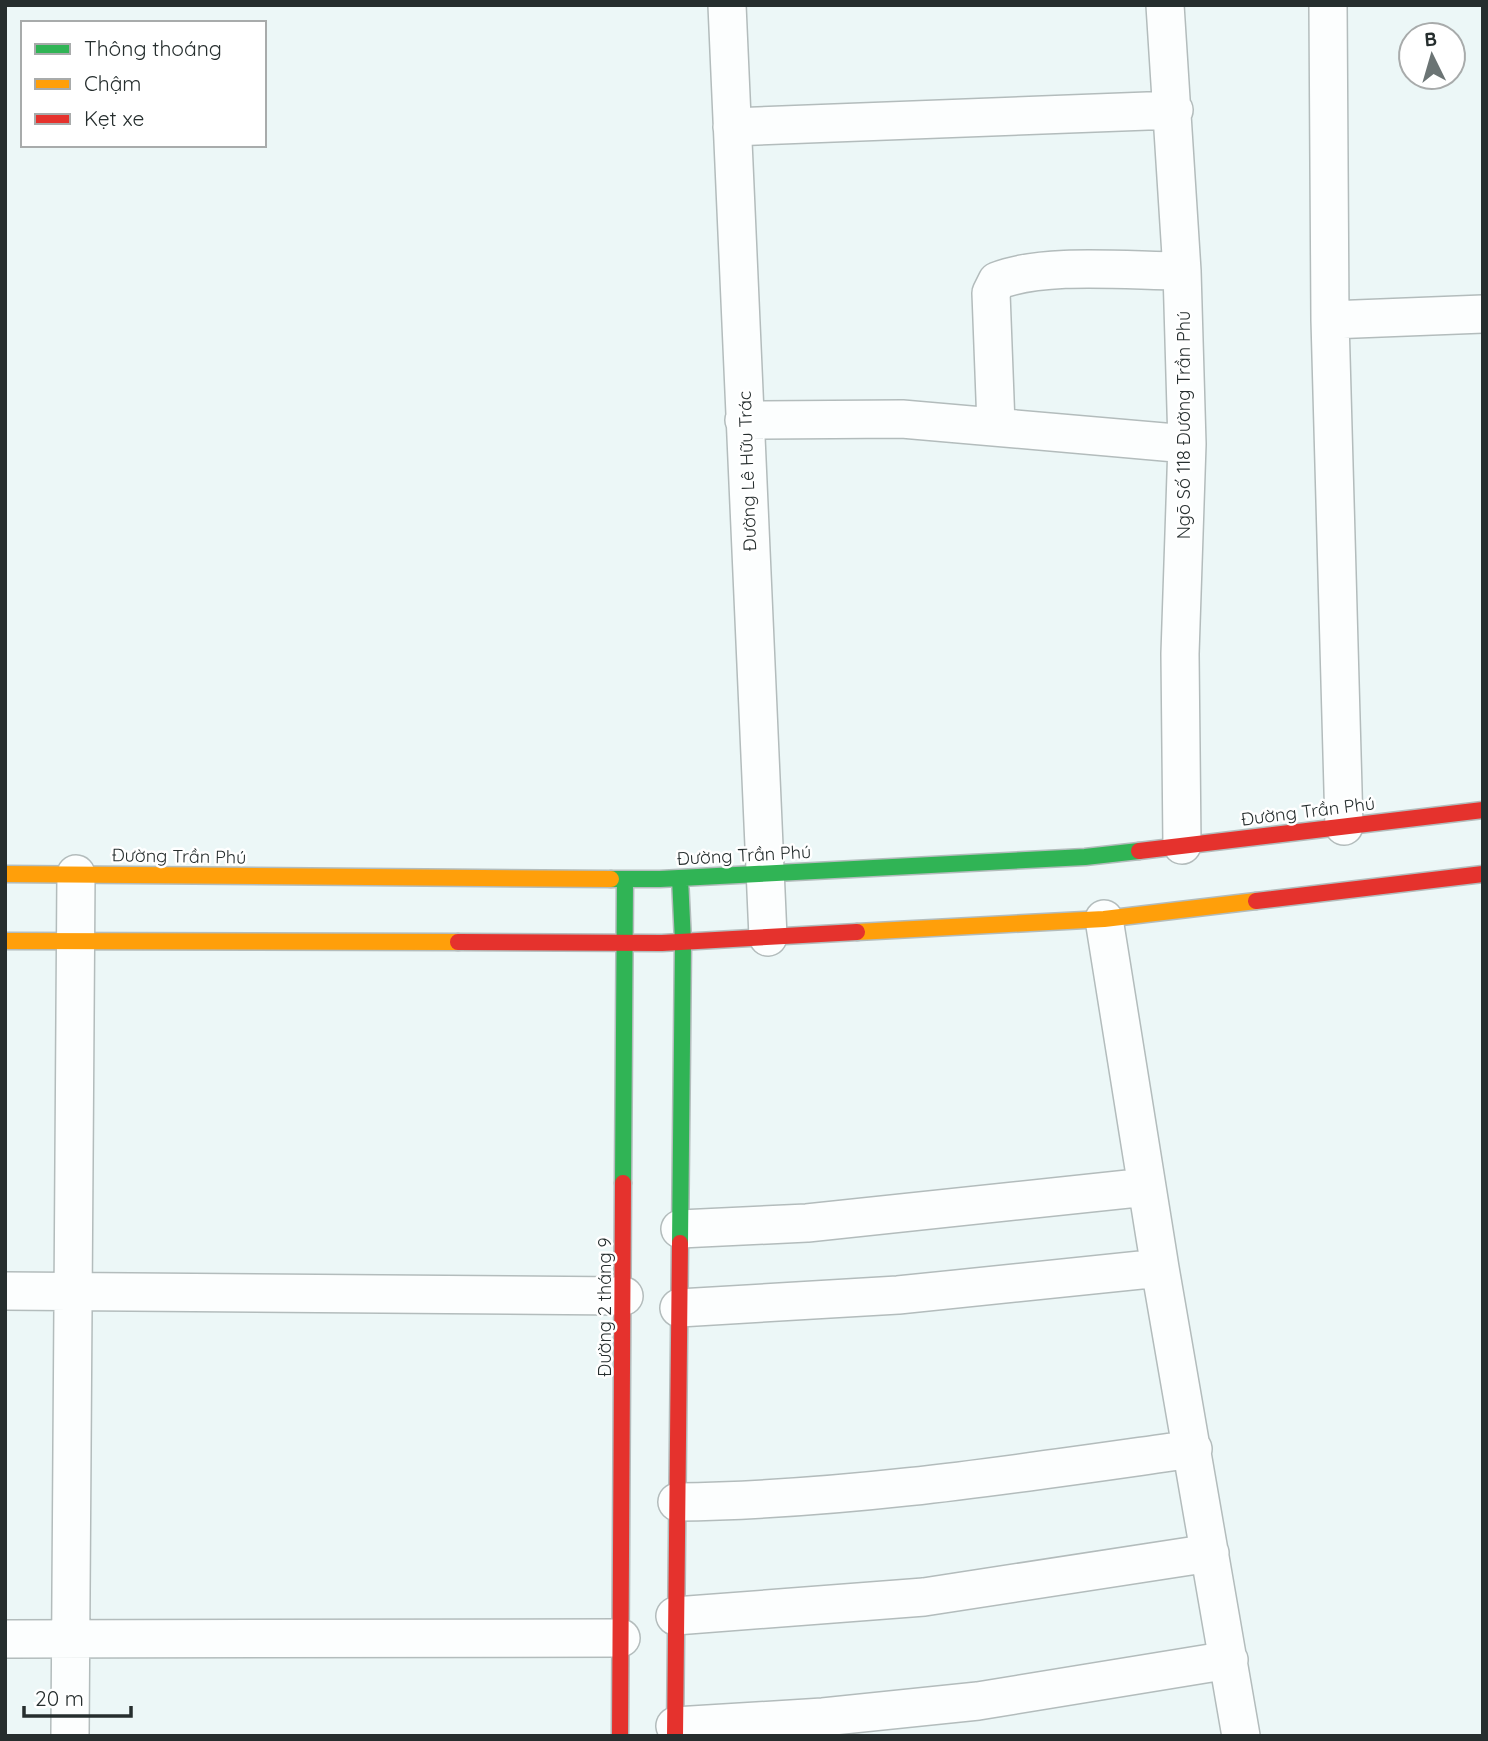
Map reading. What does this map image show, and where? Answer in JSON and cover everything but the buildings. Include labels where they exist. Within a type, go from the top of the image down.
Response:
[{"type":"main road","name":"Đường Trần Phú","points":[[5,874],[680,878],[1085,857],[1483,810]]},
{"type":"main road","points":[[5,941],[683,942],[1104,919],[1483,874]]},
{"type":"main road","points":[[675,1731],[683,942],[680,878]]},
{"type":"main road","name":"Đường 2 tháng 9","points":[[620,1736],[625,879]]},
{"type":"street","name":"Đường Lê Hữu Trác","points":[[727,5],[768,937]]},
{"type":"street","name":"Ngõ Số 118 Đường Trần Phú","points":[[1164,5],[1174,110],[1187,444],[1180,654],[1182,845]]},
{"type":"street","points":[[1328,5],[1330,320],[1344,826]]},
{"type":"street","points":[[732,127],[1174,110]]},
{"type":"street","points":[[996,425],[992,293],[997,281],[1013,275],[1045,271],[1182,271]]},
{"type":"street","points":[[1330,320],[1483,314]]},
{"type":"street","points":[[744,420],[902,419],[996,425],[1187,444]]},
{"type":"street","points":[[70,1736],[76,874]]},
{"type":"street","points":[[1104,919],[1160,1268],[1241,1736]]},
{"type":"street","points":[[680,1229],[807,1223],[1147,1187]]},
{"type":"street","points":[[679,1308],[898,1295],[1160,1268]]},
{"type":"street","points":[[5,1291],[624,1296]]},
{"type":"street","points":[[677,1502],[762,1501],[839,1495],[1193,1449]]},
{"type":"street","points":[[676,1616],[924,1597],[1210,1553]]},
{"type":"street","points":[[5,1639],[621,1638]]},
{"type":"street","points":[[675,1731],[965,1702],[1228,1660]]},
{"type":"traffic: fast","points":[[611,879],[660,879],[1085,857],[1139,851]]},
{"type":"traffic: fast","points":[[680,878],[683,942],[680,1243]]},
{"type":"traffic: fast","points":[[623,1183],[625,879]]},
{"type":"traffic: slow","points":[[5,874],[611,879]]},
{"type":"traffic: slow","points":[[857,932],[1104,919],[1256,901]]},
{"type":"traffic: slow","points":[[5,941],[458,942]]},
{"type":"traffic: jam","points":[[1139,851],[1483,810]]},
{"type":"traffic: jam","points":[[1256,901],[1483,874]]},
{"type":"traffic: jam","points":[[458,942],[662,943],[857,932]]},
{"type":"traffic: jam","points":[[620,1736],[623,1183]]},
{"type":"traffic: jam","points":[[675,1736],[680,1243]]}]
